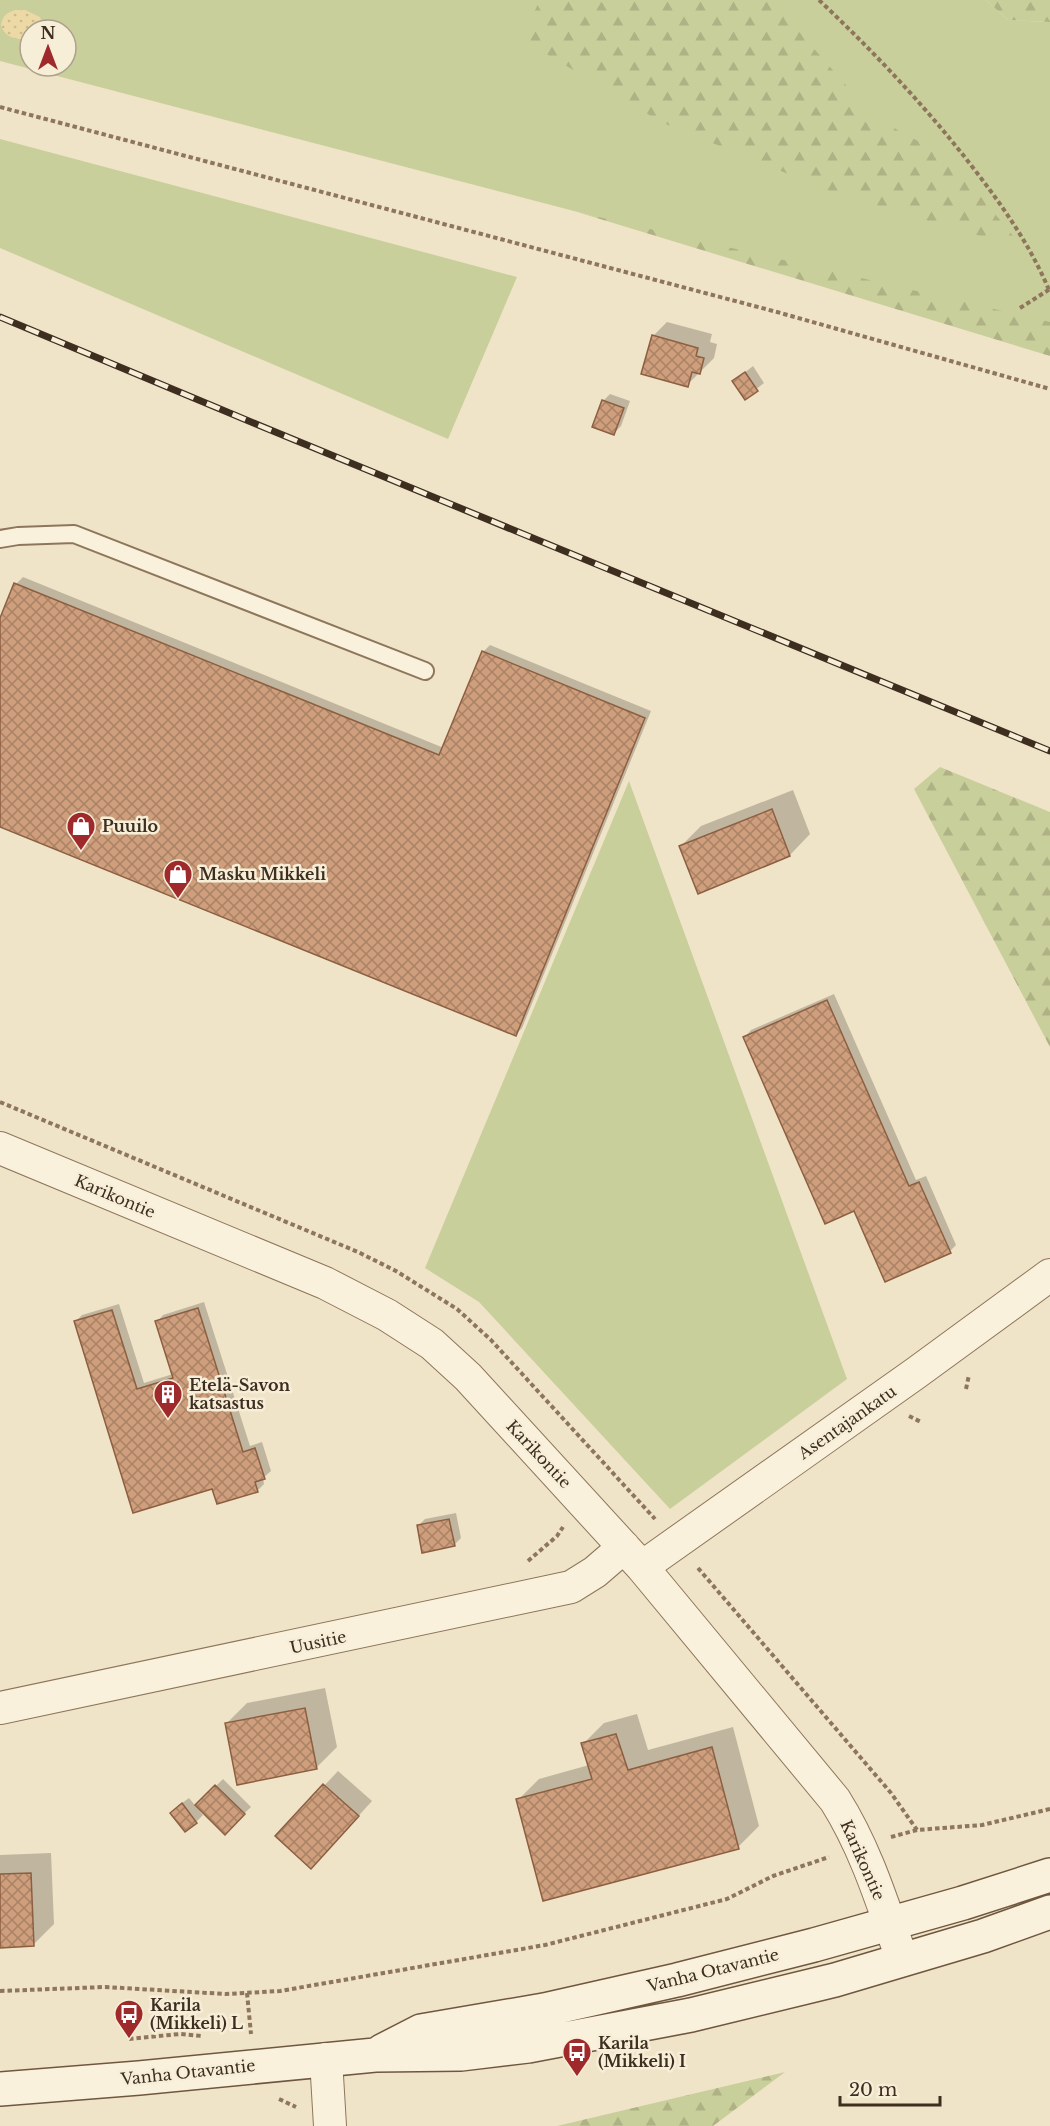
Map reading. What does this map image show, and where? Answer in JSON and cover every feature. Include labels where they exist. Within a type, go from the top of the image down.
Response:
[{"type":"main road","name":"Vanha Otavantie","points":[[375,2055],[421,2031],[544,2010],[677,1980],[814,1945],[963,1903],[1050,1875]]},
{"type":"main road","name":"Vanha Otavantie","points":[[0,2088],[139,2078],[375,2055],[461,2054],[528,2046],[691,2015],[834,1980],[983,1936],[1050,1912]]},
{"type":"street","name":"Karikontie","points":[[0,1148],[326,1283],[396,1321],[432,1344],[468,1377],[633,1557],[834,1800],[852,1828],[902,1959]]},
{"type":"street","name":"Asentajankatu","points":[[633,1557],[906,1380],[1050,1275]]},
{"type":"street","name":"Uusitie","points":[[0,1708],[571,1587],[595,1572],[633,1557]]},
{"type":"street","points":[[326,2059],[330,2126]]},
{"type":"lane","points":[[0,539],[74,534],[425,671]]},
{"type":"path","points":[[819,0],[884,62],[957,148],[991,191],[1036,258],[1050,290],[1020,308]]},
{"type":"path","points":[[0,107],[765,309],[1050,388]]},
{"type":"path","points":[[903,1413],[921,1422]]},
{"type":"path","points":[[696,1565],[703,1576],[891,1793],[917,1830]]},
{"type":"path","points":[[894,1836],[917,1830],[982,1825],[1050,1809]]},
{"type":"path","points":[[0,1991],[105,1987],[226,1994],[280,1991],[545,1945],[727,1899],[773,1876],[815,1861]]},
{"type":"path","points":[[247,1993],[252,2039]]},
{"type":"green space","points":[[0,0],[986,0],[1008,20],[1050,22],[1050,328],[895,295],[65,78],[78,78],[78,18],[18,18],[18,66],[0,61]]},
{"type":"green space","points":[[540,0],[764,0],[787,18],[874,117],[949,158],[1022,247],[830,191],[661,122],[521,39]]},
{"type":"green space","points":[[986,0],[1050,0],[1050,22],[1008,20]]},
{"type":"green space","points":[[0,139],[517,277],[448,439],[0,248]]},
{"type":"green space","points":[[577,212],[1050,322],[1050,356]]},
{"type":"green space","points":[[940,767],[1050,812],[1050,1047],[914,789]]},
{"type":"green space","points":[[629,781],[847,1379],[670,1509],[479,1302],[425,1268]]},
{"type":"green space","points":[[785,2072],[713,2126],[557,2126]]},
{"type":"sand","points":[[25,10],[40,18],[18,18],[17,39],[6,34],[1,26],[2,20],[10,12]]},
{"type":"building","points":[[652,335],[698,348],[696,356],[704,358],[700,374],[692,372],[688,387],[641,374]]},
{"type":"building","points":[[745,372],[758,391],[745,400],[732,381]]},
{"type":"building","points":[[602,400],[624,408],[614,435],[592,427]]},
{"type":"building","points":[[14,583],[439,755],[482,651],[645,718],[516,1036],[0,827],[0,618]]},
{"type":"building","points":[[772,809],[790,856],[698,894],[679,846]]},
{"type":"building","points":[[827,1000],[909,1186],[919,1182],[951,1253],[885,1282],[854,1211],[825,1224],[743,1037]]},
{"type":"building","name":"Etelä-Savon katsastus","points":[[198,1308],[243,1452],[255,1448],[265,1479],[255,1482],[258,1492],[217,1504],[212,1489],[133,1513],[74,1321],[112,1310],[137,1389],[173,1378],[155,1321]]},
{"type":"building","points":[[449,1519],[455,1546],[422,1553],[417,1525]]},
{"type":"building","points":[[305,1708],[317,1769],[237,1785],[225,1723]]},
{"type":"building","points":[[616,1734],[628,1770],[712,1747],[739,1849],[543,1901],[516,1799],[592,1779],[581,1743]]},
{"type":"building","points":[[323,1784],[359,1816],[311,1869],[275,1836]]},
{"type":"building","points":[[215,1785],[245,1814],[225,1835],[195,1805]]},
{"type":"building","points":[[182,1803],[197,1823],[185,1832],[170,1813]]},
{"type":"building","points":[[31,1873],[34,1946],[0,1948],[0,1874]]},
{"type":"railway","points":[[0,317],[1050,751]]},
{"type":"place","name":"Puuilo","points":[[81,852]]},
{"type":"place","name":"Masku Mikkeli","points":[[178,900]]},
{"type":"place","name":"Etelä-Savon katsastus","points":[[168,1420]]},
{"type":"place","name":"Karila (Mikkeli) L","points":[[129,2040]]},
{"type":"place","name":"Karila (Mikkeli) I","points":[[577,2078]]}]
